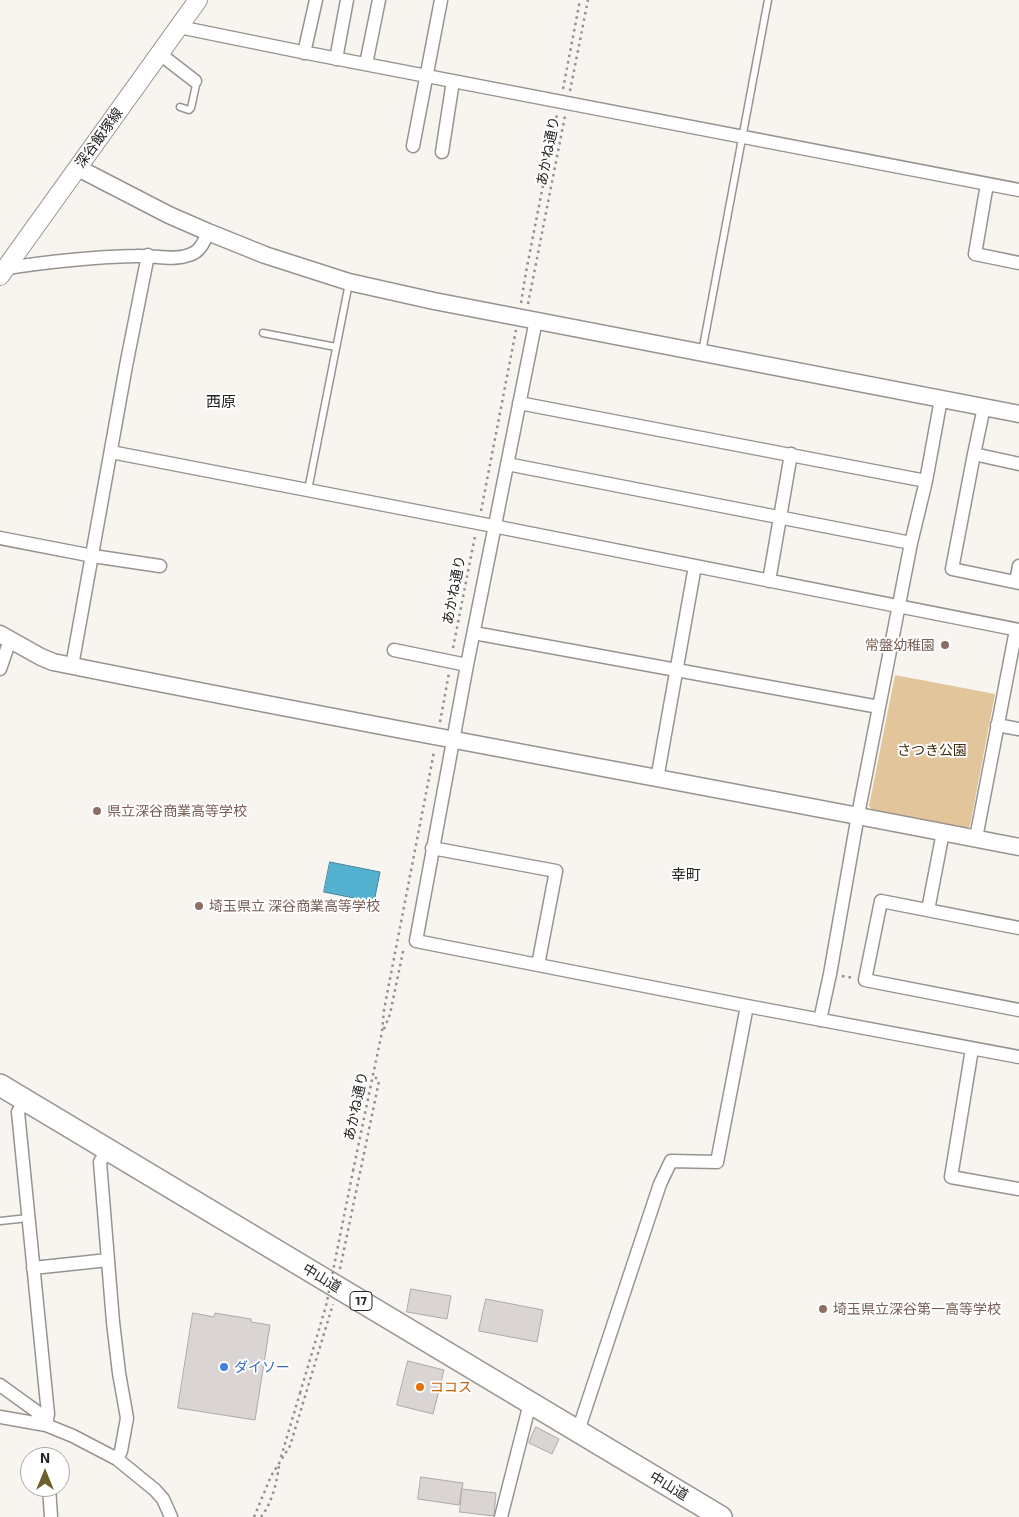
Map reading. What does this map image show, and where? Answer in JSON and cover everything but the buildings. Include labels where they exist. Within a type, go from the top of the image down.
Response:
[{"type":"highway","name":"中山道","points":[[0,1085],[721,1517]]},
{"type":"main road","name":"深谷飯塚線","points":[[2,271],[198,0]]},
{"type":"street","points":[[304,53],[316,0]]},
{"type":"street","points":[[336,59],[347,0]]},
{"type":"street","points":[[366,64],[379,0]]},
{"type":"street","points":[[413,146],[441,0]]},
{"type":"street","points":[[179,27],[304,53],[1019,190]]},
{"type":"street","points":[[160,54],[195,82]]},
{"type":"street","points":[[442,152],[453,81]]},
{"type":"street","points":[[78,168],[170,215],[208,232],[265,255],[349,282],[434,301],[1019,414]]},
{"type":"street","points":[[987,184],[974,254],[1019,263]]},
{"type":"street","points":[[2,271],[78,260],[148,255],[175,257],[189,255],[202,247],[208,232]]},
{"type":"street","points":[[72,666],[148,255]]},
{"type":"street","points":[[536,320],[467,665],[416,941],[1019,1057]]},
{"type":"street","points":[[820,1020],[879,707],[941,399]]},
{"type":"street","points":[[519,402],[926,481]]},
{"type":"street","points":[[984,407],[952,569],[1018,583],[1019,566]]},
{"type":"street","points":[[111,452],[496,526],[1018,630],[997,725],[976,838]]},
{"type":"street","points":[[769,581],[791,454]]},
{"type":"street","points":[[974,454],[1019,464]]},
{"type":"street","points":[[508,464],[911,543]]},
{"type":"street","points":[[0,538],[93,556],[160,566]]},
{"type":"street","points":[[657,779],[695,566]]},
{"type":"street","points":[[474,633],[879,707]]},
{"type":"street","points":[[0,670],[5,637],[41,657],[72,666],[1019,847]]},
{"type":"street","points":[[394,650],[467,665]]},
{"type":"street","points":[[997,725],[1019,729]]},
{"type":"street","points":[[928,910],[943,832]]},
{"type":"street","points":[[432,848],[556,871],[538,965]]},
{"type":"street","points":[[1019,928],[881,901],[865,980],[1019,1010]]},
{"type":"street","points":[[578,1431],[660,1184],[671,1161],[717,1162],[747,1006]]},
{"type":"street","points":[[972,1049],[951,1177],[1019,1189]]},
{"type":"street","points":[[24,1100],[18,1112],[48,1414],[46,1425]]},
{"type":"street","points":[[108,1149],[100,1162],[113,1322],[127,1418],[121,1451],[117,1459]]},
{"type":"street","points":[[33,1268],[108,1260]]},
{"type":"street","points":[[0,1385],[36,1411],[46,1425]]},
{"type":"street","points":[[501,1517],[530,1403]]},
{"type":"street","points":[[0,1417],[46,1425],[117,1459],[155,1490],[163,1499],[171,1517]]},
{"type":"street","points":[[50,1497],[51,1517]]},
{"type":"lane","points":[[702,352],[768,0]]},
{"type":"lane","points":[[180,107],[189,110],[191,108],[195,82]]},
{"type":"lane","points":[[308,490],[349,282]]},
{"type":"lane","points":[[263,333],[336,348]]},
{"type":"lane","points":[[0,1220],[28,1218]]},
{"type":"path","name":"あかね通り","points":[[528,306],[580,0]]},
{"type":"path","name":"あかね通り","points":[[521,304],[526,272],[588,0]]},
{"type":"path","points":[[480,516],[516,327]]},
{"type":"path","name":"あかね通り","points":[[454,655],[453,647],[474,537],[477,530]]},
{"type":"path","points":[[440,726],[440,717],[451,668]]},
{"type":"path","name":"あかね通り","points":[[261,1517],[267,1507],[277,1480],[279,1462],[326,1306],[382,1032],[387,992],[434,750]]},
{"type":"path","points":[[830,974],[865,980]]},
{"type":"path","points":[[337,1274],[342,1266],[378,1086],[378,1081],[373,1074]]},
{"type":"path","points":[[279,1462],[290,1446],[334,1297]]},
{"type":"path","name":"あかね通り","points":[[254,1517],[279,1462]]},
{"type":"green space","name":"さつき公園","points":[[895,675],[995,694],[970,826],[965,829],[874,812],[869,806]]},
{"type":"water","points":[[330,862],[380,872],[374,902],[324,892]]},
{"type":"place","name":"常盤幼稚園","points":[[945,645]]},
{"type":"place","name":"県立深谷商業高等学校","points":[[97,811]]},
{"type":"place","name":"埼玉県立 深谷商業高等学校","points":[[199,906]]},
{"type":"place","name":"埼玉県立深谷第一高等学校","points":[[823,1309]]},
{"type":"place","name":"ダイソー","points":[[224,1367]]},
{"type":"place","name":"ココス","points":[[420,1387]]},
{"type":"district","name":"西原","points":[[221,402]]},
{"type":"district","name":"幸町","points":[[686,875]]}]
